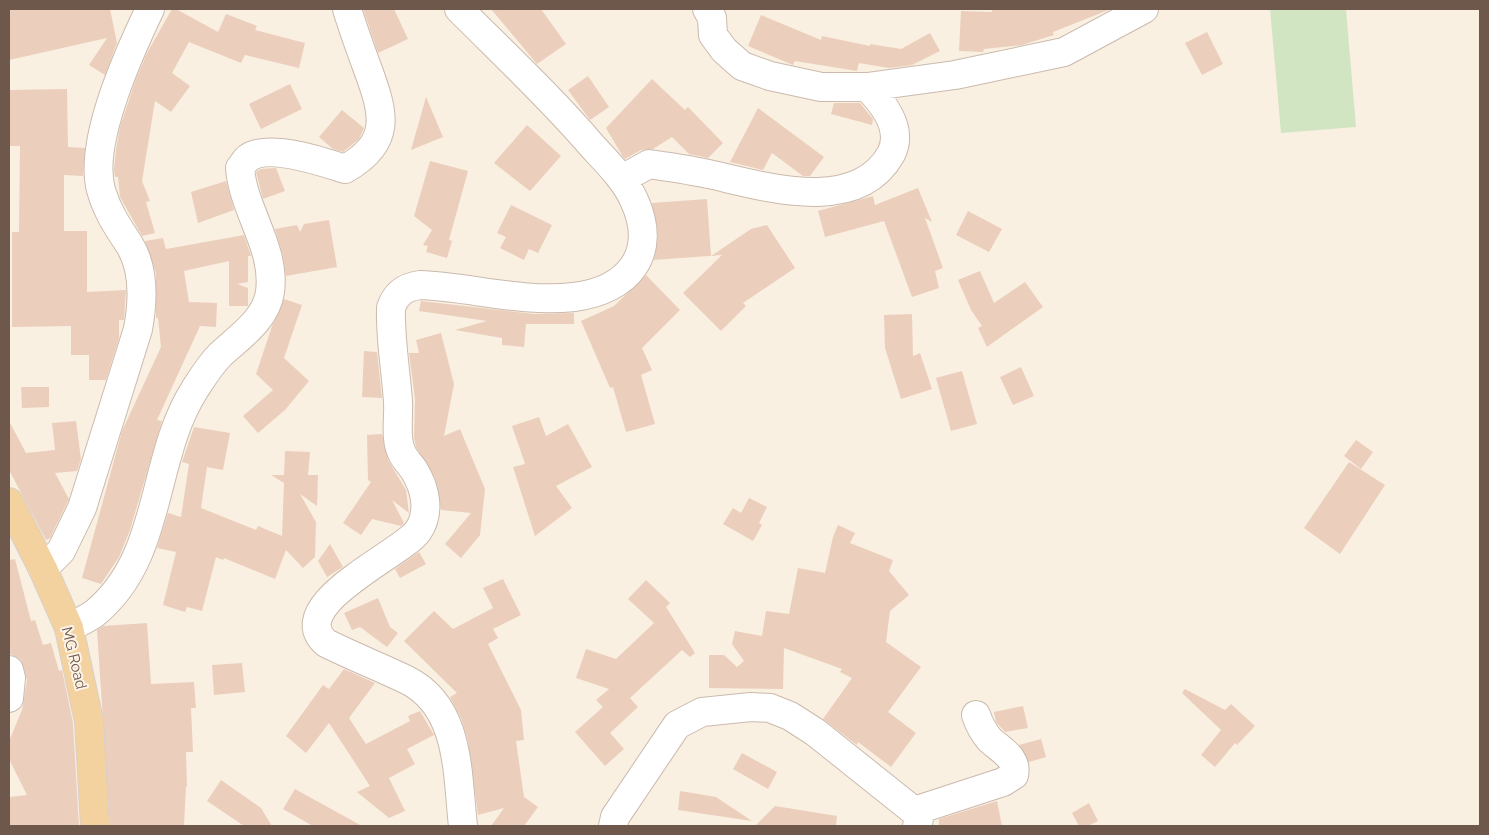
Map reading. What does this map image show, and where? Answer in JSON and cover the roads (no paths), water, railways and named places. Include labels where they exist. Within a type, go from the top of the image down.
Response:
[{"type":"main road","name":"MG Road","points":[[9,502],[43,569],[69,628],[89,721],[95,826]]},
{"type":"street","points":[[43,569],[61,551],[82,508],[138,329],[143,299],[136,260],[130,245],[105,205],[100,187],[99,164],[102,138],[128,55],[150,9]]},
{"type":"street","points":[[69,628],[94,614],[101,607],[120,587],[138,559],[149,528],[182,410],[218,357],[259,318],[267,305],[270,272],[260,233],[241,178],[240,168],[248,158],[264,152],[278,153],[345,169],[362,159],[372,148],[380,133],[382,119],[379,99],[347,9]]},
{"type":"street","points":[[459,9],[575,126],[622,179],[634,200],[641,219],[644,242],[641,256],[635,267],[622,280],[597,292],[550,299],[420,285],[410,286],[401,291],[394,299],[391,308],[400,449],[423,488],[426,507],[418,531],[406,543],[364,571],[329,600],[321,608],[317,622],[320,635],[326,643],[407,680],[436,702],[448,725],[454,751],[464,826]]},
{"type":"street","points":[[707,9],[712,18],[713,35],[724,50],[742,66],[770,76],[821,88],[868,87],[955,75],[1064,52],[1144,9]]},
{"type":"street","points":[[622,179],[649,164],[802,193],[835,190],[865,181],[885,163],[892,151],[895,137],[891,116],[881,100],[868,87]]},
{"type":"street","points":[[9,670],[11,678],[9,698]]},
{"type":"street","points":[[613,826],[615,817],[677,725],[702,712],[735,707],[770,708],[790,716],[815,732],[916,819],[1003,782],[1014,775],[1012,760],[985,734],[976,715]]}]
